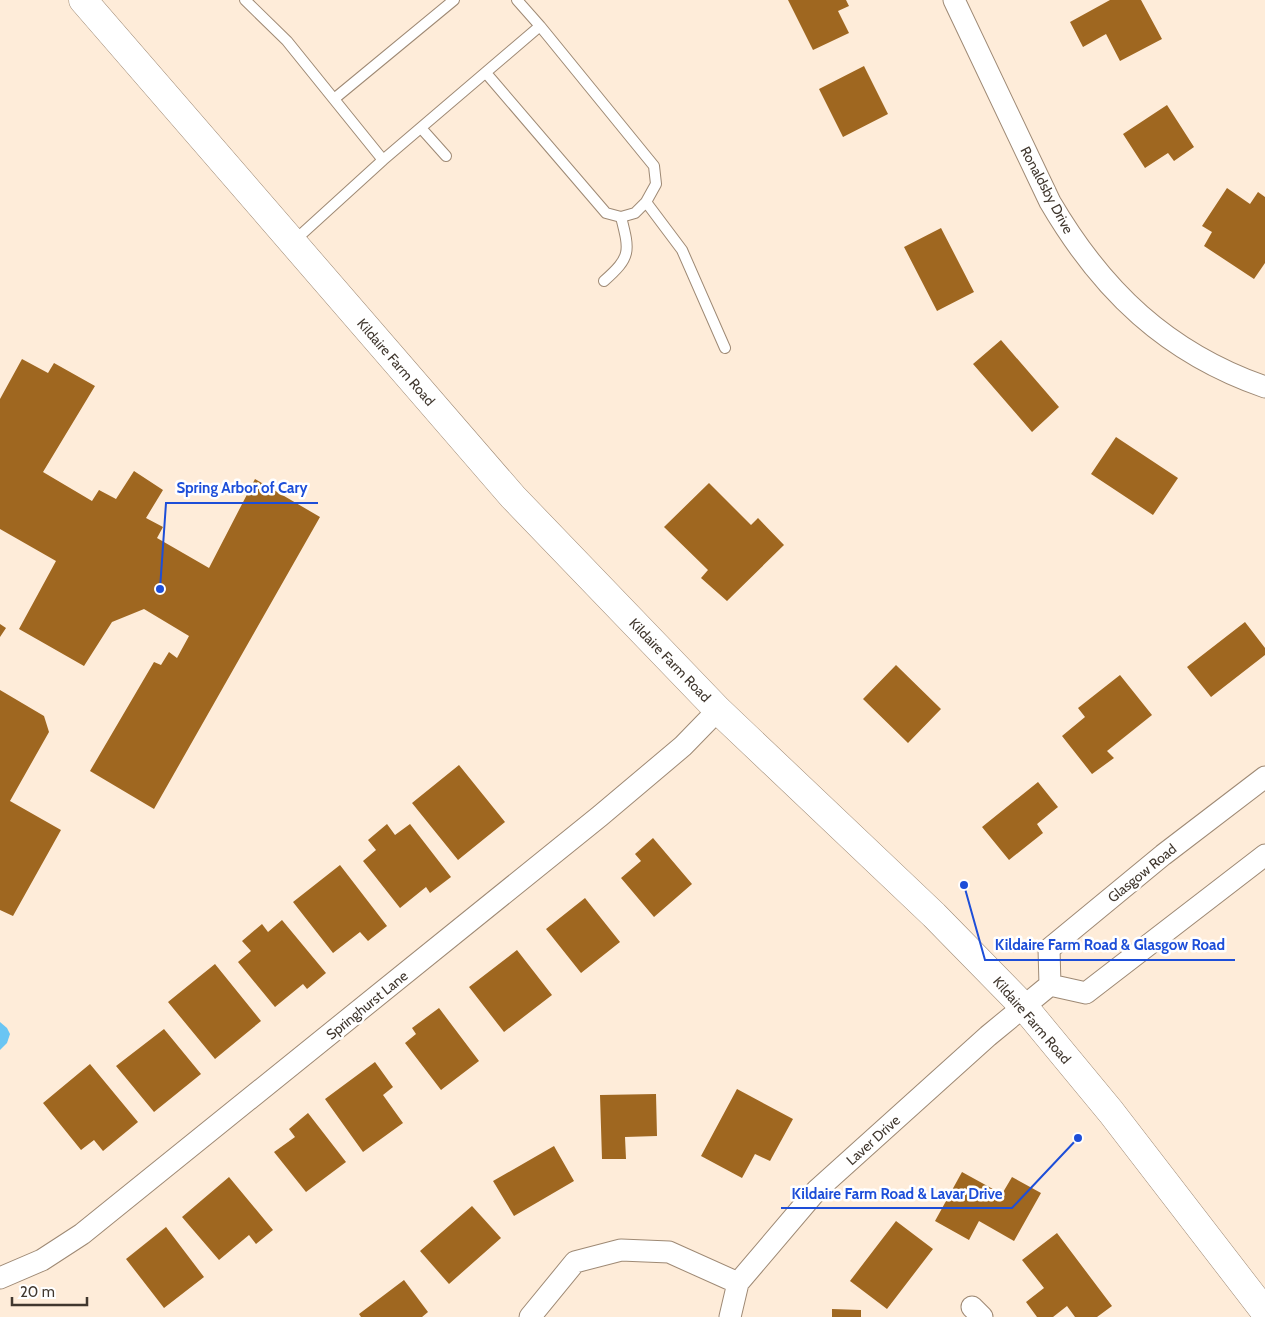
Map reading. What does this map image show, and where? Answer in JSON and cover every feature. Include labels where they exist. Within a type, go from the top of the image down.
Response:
[{"type":"main road","name":"Kildaire Farm Road","points":[[83,0],[513,497],[718,710],[934,914],[1025,1008],[1111,1112],[1265,1312]]},
{"type":"street","name":"Ronaldsby Drive","points":[[954,0],[1050,202],[1091,266],[1146,320],[1183,348],[1218,367],[1265,386]]},
{"type":"street","name":"Springhurst Lane","points":[[0,1278],[42,1260],[82,1234],[600,816],[683,746],[718,710]]},
{"type":"street","name":"Glasgow Road","points":[[1050,985],[1049,949],[1163,855],[1265,777]]},
{"type":"street","points":[[1025,1008],[1050,985],[1086,993],[1265,855]]},
{"type":"street","name":"Laver Drive","points":[[730,1317],[738,1283],[817,1190],[988,1036],[1025,1008]]},
{"type":"street","points":[[530,1317],[575,1262],[621,1250],[669,1252],[738,1283]]},
{"type":"lane","points":[[245,0],[287,41],[383,160]]},
{"type":"lane","points":[[334,99],[454,0]]},
{"type":"lane","points":[[486,73],[606,213],[621,217],[635,212],[646,202],[656,184],[654,166],[517,0]]},
{"type":"lane","points":[[292,243],[383,160],[540,26]]},
{"type":"lane","points":[[421,128],[446,156]]},
{"type":"lane","points":[[646,202],[682,250],[725,348]]},
{"type":"lane","points":[[604,281],[622,265],[626,257],[627,239],[621,217]]},
{"type":"water","points":[[0,1022],[7,1028],[10,1034],[7,1043],[0,1050]]},
{"type":"building","points":[[788,0],[846,0],[849,6],[838,11],[849,33],[813,50]]},
{"type":"building","points":[[1110,0],[1141,0],[1162,39],[1120,61],[1106,34],[1083,47],[1070,22]]},
{"type":"building","points":[[864,66],[888,114],[843,137],[819,89]]},
{"type":"building","points":[[1167,105],[1194,147],[1174,161],[1168,153],[1145,168],[1123,134]]},
{"type":"building","points":[[1227,188],[1250,204],[1258,192],[1265,197],[1265,263],[1254,279],[1204,246],[1212,232],[1202,226]]},
{"type":"building","points":[[941,228],[974,292],[937,311],[904,247]]},
{"type":"building","points":[[1001,340],[1059,407],[1032,432],[973,364]]},
{"type":"building","points":[[22,359],[48,373],[54,363],[95,386],[43,472],[92,501],[99,490],[116,499],[134,471],[163,490],[146,518],[163,527],[157,538],[209,568],[255,479],[320,517],[154,809],[90,771],[154,662],[161,665],[169,652],[177,658],[189,636],[144,609],[112,622],[84,666],[19,629],[56,561],[0,529],[0,399]]},
{"type":"building","points":[[1116,437],[1178,478],[1153,515],[1091,474]]},
{"type":"building","points":[[709,483],[751,525],[758,518],[784,545],[727,601],[701,578],[708,570],[664,527]]},
{"type":"building","points":[[1245,622],[1265,648],[1265,655],[1211,697],[1187,667]]},
{"type":"building","points":[[0,624],[6,628],[0,637]]},
{"type":"building","points":[[896,665],[941,709],[908,743],[863,699]]},
{"type":"building","points":[[1120,675],[1152,715],[1107,751],[1114,758],[1092,774],[1062,736],[1085,717],[1078,708]]},
{"type":"building","points":[[0,690],[44,716],[49,732],[10,801],[61,830],[13,916],[0,910]]},
{"type":"building","points":[[459,765],[505,822],[458,860],[412,803]]},
{"type":"building","points":[[1038,782],[1058,807],[1037,824],[1043,833],[1009,860],[982,827]]},
{"type":"building","points":[[387,824],[395,835],[410,824],[451,877],[430,893],[426,887],[400,908],[363,861],[376,850],[368,840]]},
{"type":"building","points":[[653,838],[692,884],[654,917],[621,878],[641,861],[635,854]]},
{"type":"building","points":[[340,865],[387,926],[368,941],[360,932],[333,953],[293,902]]},
{"type":"building","points":[[585,898],[620,942],[581,973],[546,929]]},
{"type":"building","points":[[282,920],[326,973],[307,989],[303,984],[275,1007],[238,962],[251,951],[242,941],[262,924],[268,932]]},
{"type":"building","points":[[517,950],[552,995],[504,1032],[469,987]]},
{"type":"building","points":[[215,964],[261,1021],[215,1059],[168,1002]]},
{"type":"building","points":[[439,1008],[479,1061],[441,1090],[405,1043],[416,1034],[412,1028]]},
{"type":"building","points":[[164,1029],[201,1074],[154,1112],[116,1066]]},
{"type":"building","points":[[375,1062],[393,1087],[383,1095],[403,1123],[363,1152],[325,1099]]},
{"type":"building","points":[[90,1064],[138,1122],[103,1151],[94,1140],[81,1150],[43,1103]]},
{"type":"building","points":[[737,1089],[793,1119],[770,1161],[755,1154],[742,1178],[701,1156]]},
{"type":"building","points":[[656,1094],[657,1136],[625,1137],[626,1159],[602,1159],[600,1095]]},
{"type":"building","points":[[308,1113],[346,1162],[306,1192],[274,1152],[295,1137],[289,1129]]},
{"type":"building","points":[[554,1146],[574,1181],[514,1216],[493,1181]]},
{"type":"building","points":[[962,1172],[1002,1194],[1012,1177],[1041,1193],[1014,1241],[979,1221],[969,1240],[935,1221]]},
{"type":"building","points":[[229,1177],[273,1230],[256,1244],[249,1235],[219,1260],[182,1217]]},
{"type":"building","points":[[472,1206],[501,1238],[449,1284],[420,1251]]},
{"type":"building","points":[[896,1221],[933,1249],[887,1309],[850,1281]]},
{"type":"building","points":[[166,1227],[204,1277],[164,1308],[126,1259]]},
{"type":"building","points":[[1057,1233],[1112,1306],[1097,1317],[1075,1317],[1067,1306],[1053,1317],[1037,1317],[1026,1302],[1044,1288],[1022,1260]]},
{"type":"building","points":[[404,1280],[428,1312],[422,1317],[361,1317],[359,1314]]},
{"type":"building","points":[[832,1309],[861,1310],[861,1317],[832,1317]]},
{"type":"place","name":"Spring Arbor of Cary","points":[[160,589]]},
{"type":"place","name":"Kildaire Farm Road & Glasgow Road","points":[[964,885]]},
{"type":"place","name":"Kildaire Farm Road & Lavar Drive","points":[[1078,1138]]}]
